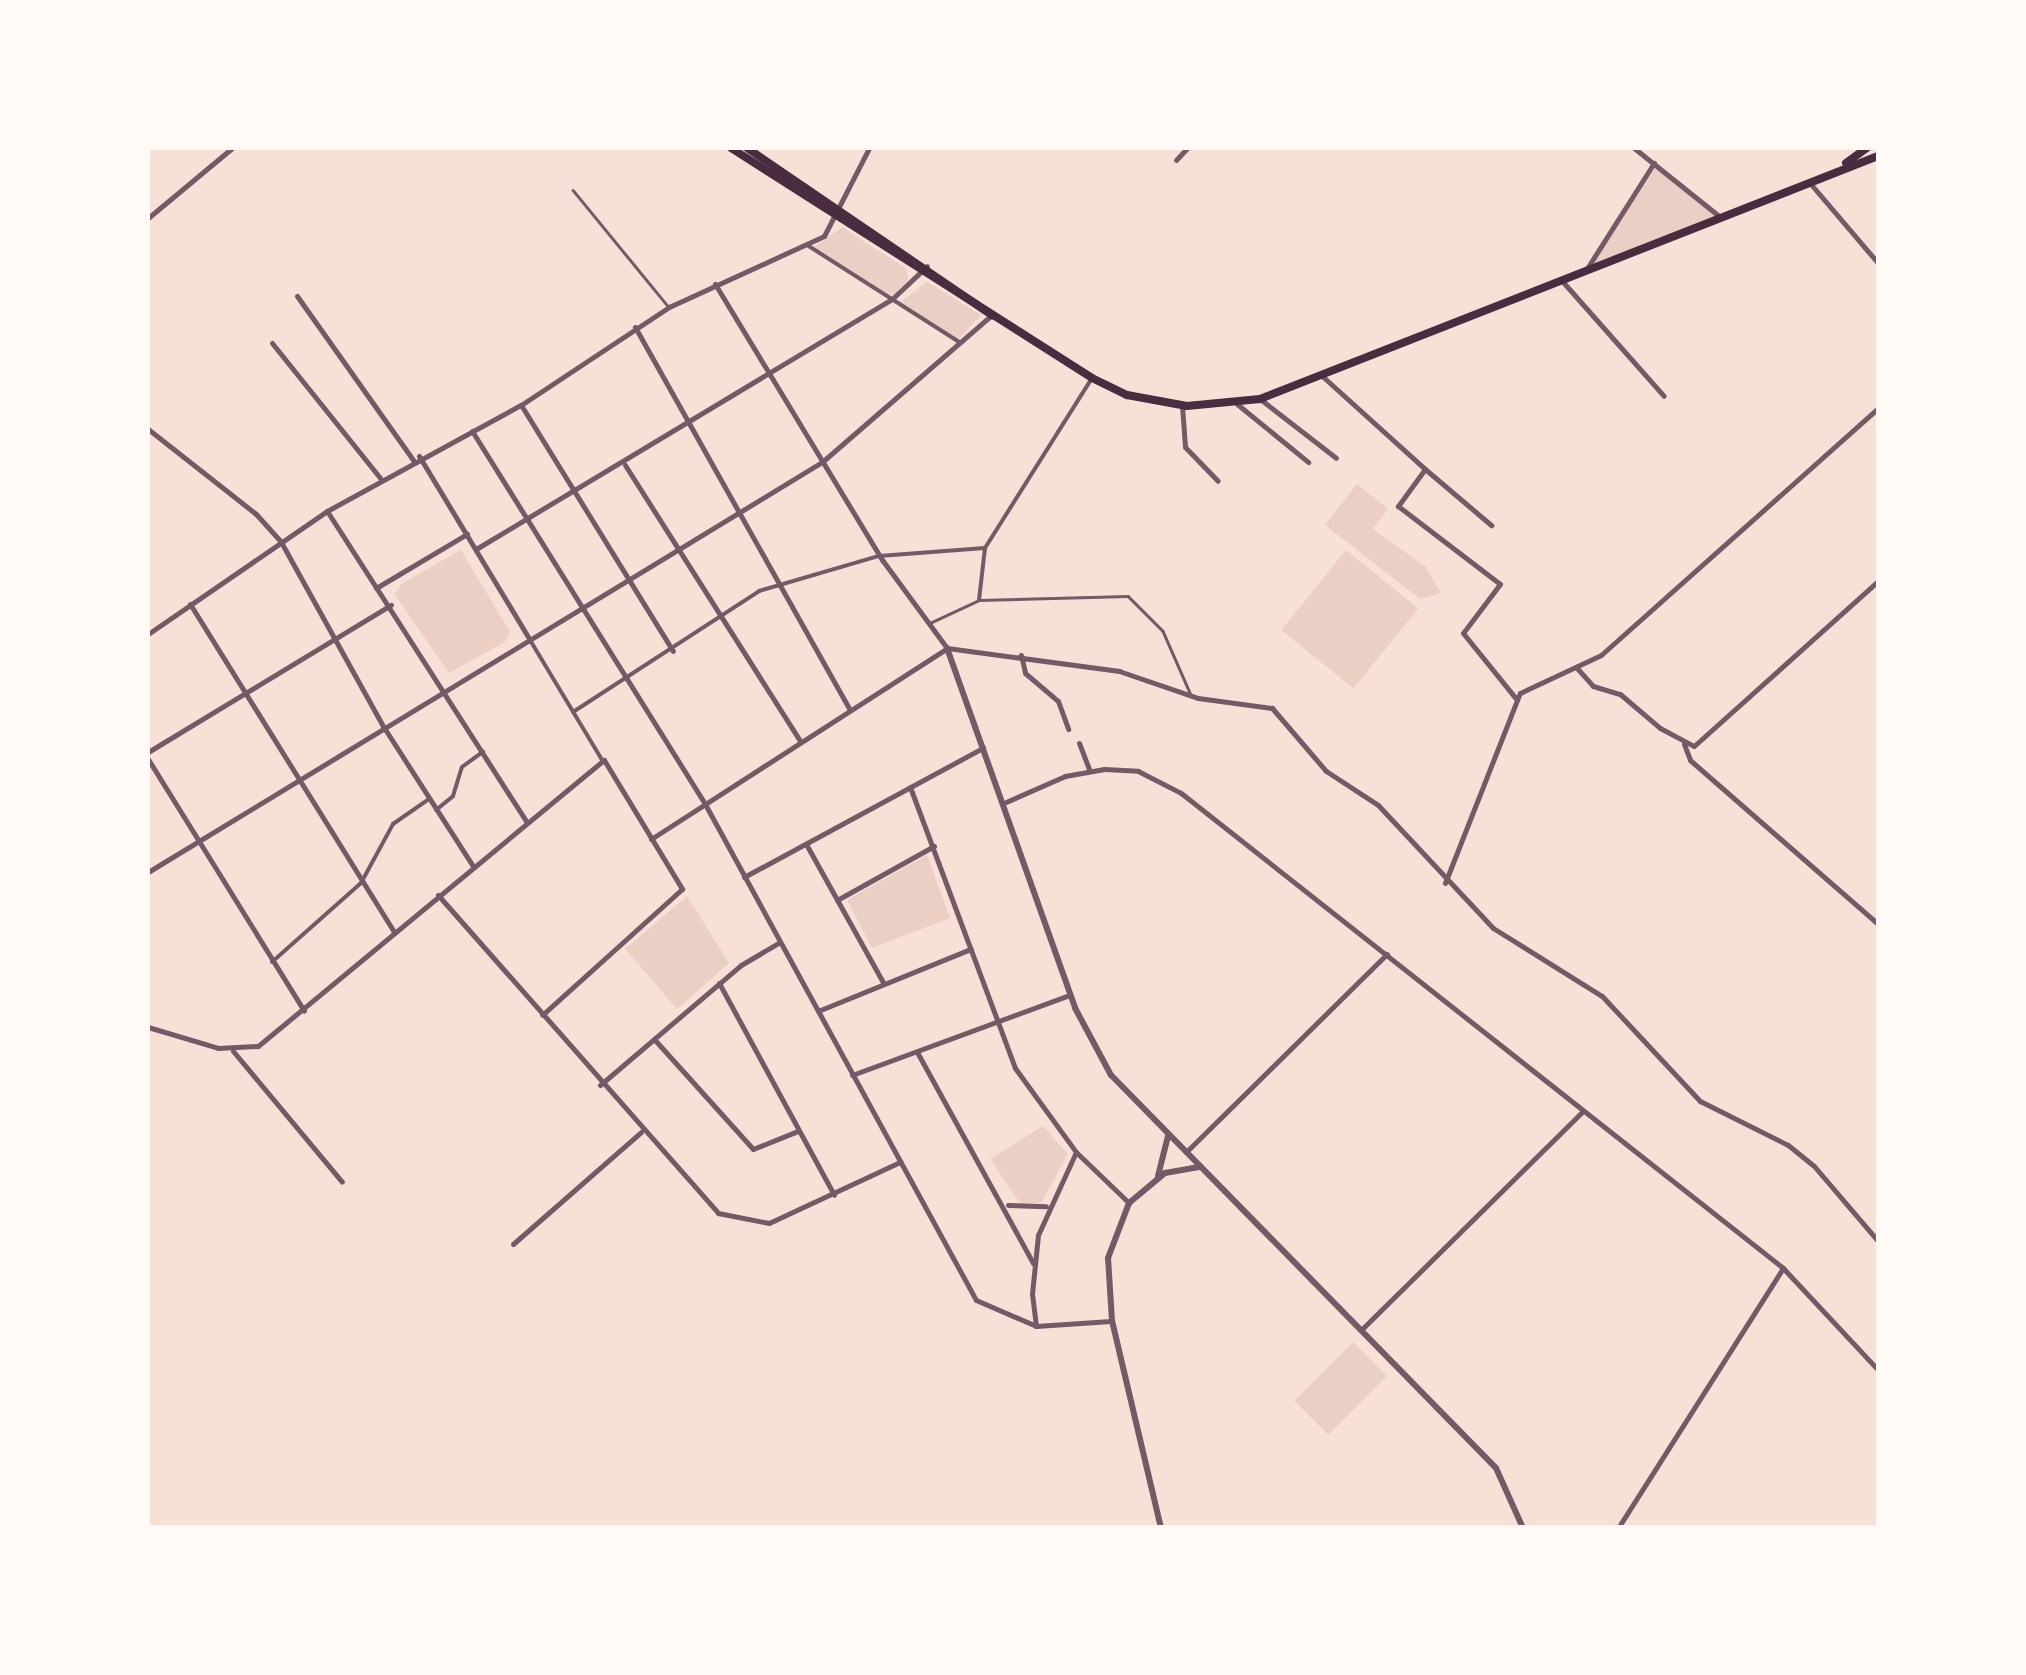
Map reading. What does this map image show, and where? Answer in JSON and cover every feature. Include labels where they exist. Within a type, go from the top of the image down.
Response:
[{"type":"main road","points":[[731,148],[839,212]]},
{"type":"main road","points":[[747,148],[992,315],[1092,378],[1127,395],[1182,405],[1236,404],[1260,399],[1878,156]]},
{"type":"main road","points":[[1840,168],[1864,149]]},
{"type":"street","points":[[148,218],[232,148]]},
{"type":"street","points":[[148,634],[327,511],[416,458],[522,404],[669,307],[832,230],[869,148]]},
{"type":"street","points":[[1176,160],[1188,148]]},
{"type":"street","points":[[1634,148],[1723,218]]},
{"type":"street","points":[[1584,274],[1654,163]]},
{"type":"street","points":[[1809,182],[1878,263]]},
{"type":"street","points":[[807,245],[959,342]]},
{"type":"street","points":[[476,549],[624,466],[890,300],[924,268]]},
{"type":"street","points":[[1563,282],[1664,396]]},
{"type":"street","points":[[714,284],[879,556],[947,648],[1006,802],[1070,996],[1111,1075],[1496,1468],[1523,1528]]},
{"type":"street","points":[[297,296],[467,534],[682,889],[542,1015]]},
{"type":"street","points":[[148,872],[580,605],[822,462],[992,315]]},
{"type":"street","points":[[636,327],[744,511],[850,710]]},
{"type":"street","points":[[272,344],[380,478]]},
{"type":"street","points":[[1320,374],[1491,525]]},
{"type":"street","points":[[979,600],[985,548],[1092,378]]},
{"type":"street","points":[[1260,399],[1336,458]]},
{"type":"street","points":[[522,404],[672,651]]},
{"type":"street","points":[[1236,404],[1308,462]]},
{"type":"street","points":[[1182,405],[1185,447],[1218,480]]},
{"type":"street","points":[[1445,883],[1517,700],[1538,682],[1601,655],[1878,408]]},
{"type":"street","points":[[148,428],[256,514],[280,542],[382,726],[473,866]]},
{"type":"street","points":[[472,431],[705,804],[976,1300],[1036,1326],[1112,1321]]},
{"type":"street","points":[[624,466],[801,742]]},
{"type":"street","points":[[1425,469],[1398,506],[1500,584],[1463,633],[1517,700]]},
{"type":"street","points":[[327,511],[391,605],[526,821]]},
{"type":"street","points":[[376,588],[467,534]]},
{"type":"street","points":[[573,712],[672,651],[719,613],[759,591],[785,588],[879,556],[985,548]]},
{"type":"street","points":[[1684,743],[1704,740],[1878,581]]},
{"type":"street","points":[[190,604],[295,780],[394,932]]},
{"type":"street","points":[[304,1011],[197,842],[148,756],[391,605]]},
{"type":"street","points":[[651,839],[947,648],[1021,655],[1136,674],[1192,696],[1272,708],[1326,771],[1378,805],[1445,883],[1493,928],[1602,996],[1700,1101],[1788,1145],[1814,1166],[1878,1241]]},
{"type":"street","points":[[1021,655],[1025,673],[1058,701],[1068,729]]},
{"type":"street","points":[[1576,667],[1593,686],[1620,694],[1684,743],[1690,760],[1878,924]]},
{"type":"street","points":[[1079,743],[1090,771]]},
{"type":"street","points":[[744,877],[986,747]]},
{"type":"street","points":[[436,810],[453,796],[462,767],[483,752]]},
{"type":"street","points":[[148,1027],[233,1051],[258,1046],[602,760]]},
{"type":"street","points":[[1006,802],[1090,771],[1138,771],[1180,793],[1783,1268],[1878,1370]]},
{"type":"street","points":[[910,788],[971,949],[994,1024],[1028,1091],[1076,1152],[1129,1203]]},
{"type":"street","points":[[272,962],[360,883],[394,824],[429,799]]},
{"type":"street","points":[[806,844],[884,984]]},
{"type":"street","points":[[837,900],[934,846]]},
{"type":"street","points":[[438,895],[641,1132],[729,1219],[769,1223],[900,1162]]},
{"type":"street","points":[[600,1085],[718,983],[780,942]]},
{"type":"street","points":[[818,1011],[971,949]]},
{"type":"street","points":[[1186,1152],[1386,954]]},
{"type":"street","points":[[718,983],[834,1195]]},
{"type":"street","points":[[852,1076],[1070,996]]},
{"type":"street","points":[[654,1039],[753,1150],[798,1131]]},
{"type":"street","points":[[233,1051],[342,1182]]},
{"type":"street","points":[[917,1052],[1005,1204],[1034,1263]]},
{"type":"street","points":[[1362,1329],[1583,1111]]},
{"type":"street","points":[[514,1244],[641,1132]]},
{"type":"street","points":[[1157,1177],[1168,1133]]},
{"type":"street","points":[[1036,1326],[1034,1263],[1047,1206],[1076,1152]]},
{"type":"street","points":[[1201,1166],[1157,1177],[1129,1203],[1108,1258],[1112,1321],[1161,1527],[1208,1528]]},
{"type":"street","points":[[1005,1204],[1047,1206]]},
{"type":"street","points":[[1618,1528],[1783,1268]]},
{"type":"lane","points":[[573,190],[669,307]]},
{"type":"lane","points":[[929,624],[979,600],[1128,596],[1163,632],[1192,696]]},
{"type":"shaded area","points":[[1656,167],[1717,218],[1596,264],[1593,262]]},
{"type":"shaded area","points":[[842,227],[907,269],[908,280],[894,294],[887,296],[813,248]]},
{"type":"shaded area","points":[[927,282],[981,315],[957,340],[898,304]]},
{"type":"shaded area","points":[[1357,484],[1388,509],[1373,529],[1425,566],[1441,593],[1420,599],[1325,525]]},
{"type":"shaded area","points":[[461,550],[510,632],[505,642],[449,673],[395,595],[401,584]]},
{"type":"shaded area","points":[[1346,550],[1418,609],[1353,689],[1281,630]]},
{"type":"shaded area","points":[[927,855],[950,918],[872,948],[847,900]]},
{"type":"shaded area","points":[[687,896],[729,963],[677,1009],[625,949]]},
{"type":"shaded area","points":[[1043,1126],[1068,1154],[1042,1202],[1022,1206],[990,1159]]},
{"type":"shaded area","points":[[1353,1342],[1387,1376],[1328,1435],[1294,1401]]}]
